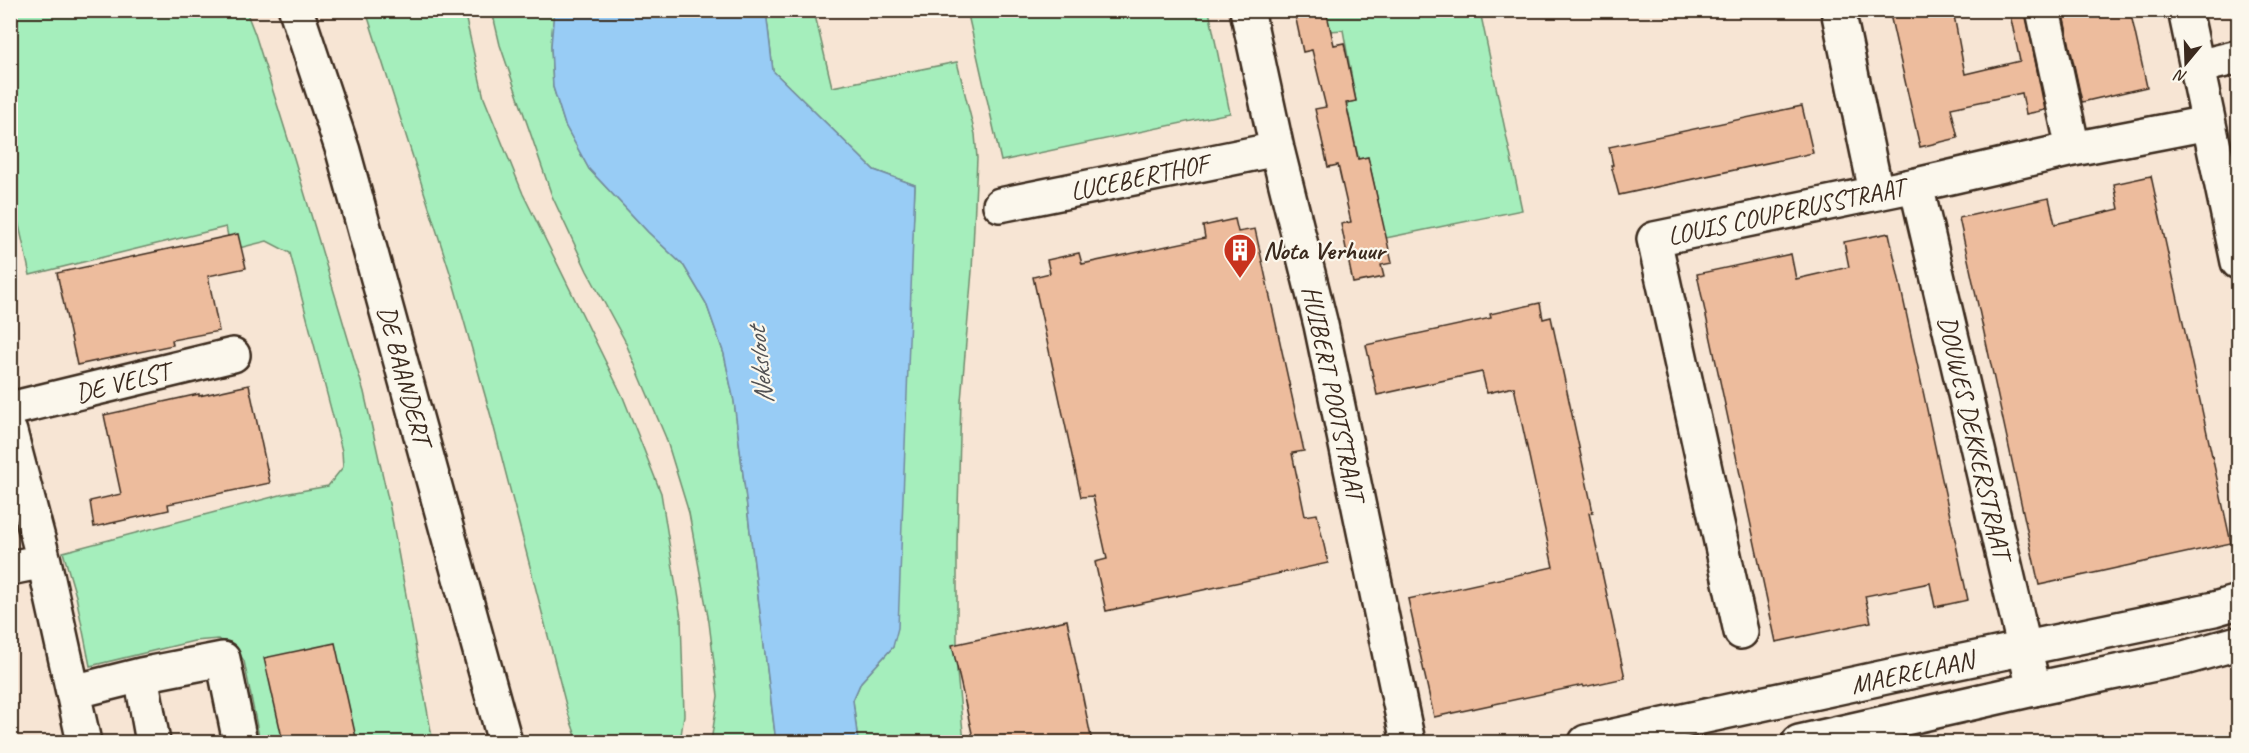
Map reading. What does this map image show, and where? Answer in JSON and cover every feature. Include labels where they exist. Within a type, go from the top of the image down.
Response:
[{"type":"street","name":"DE BAANDERT","points":[[296,10],[343,151],[505,742]]},
{"type":"street","name":"HUIBERT POOTSTRAAT","points":[[1247,10],[1277,149],[1321,325],[1408,742]]},
{"type":"street","points":[[1838,10],[1876,192]]},
{"type":"street","points":[[2043,10],[2073,149]]},
{"type":"street","points":[[2185,10],[2238,261]]},
{"type":"street","points":[[2197,67],[2238,57]]},
{"type":"street","name":"LOUIS COUPERUSSTRAAT","points":[[1741,632],[1654,238],[1916,185],[2073,149],[2208,123]]},
{"type":"street","name":"LUCEBERTHOF","points":[[1000,205],[1277,149]]},
{"type":"street","name":"DOUWES DEKKERSTRAAT","points":[[1916,185],[2034,689]]},
{"type":"street","name":"DE VELST","points":[[10,409],[233,355]]},
{"type":"street","points":[[10,432],[44,561],[84,742]]},
{"type":"street","points":[[10,568],[44,561]]},
{"type":"street","name":"MAERELAAN","points":[[1586,742],[2214,609],[2238,602]]},
{"type":"street","name":"MAERELAAN","points":[[1798,742],[2184,658],[2238,643]]},
{"type":"street","points":[[73,692],[141,675],[223,659],[240,742]]},
{"type":"street","points":[[141,675],[153,742]]},
{"type":"green space","points":[[971,10],[1209,11],[1230,113],[1001,161],[969,19]]},
{"type":"green space","points":[[10,11],[246,11],[294,158],[364,392],[390,508],[433,742],[260,742],[244,661],[239,653],[219,639],[194,641],[90,666],[76,596],[63,552],[284,494],[328,486],[343,467],[342,451],[290,253],[267,241],[231,250],[226,227],[30,275],[11,189]]},
{"type":"green space","points":[[366,11],[464,11],[484,98],[523,194],[623,397],[661,493],[681,618],[684,715],[680,742],[578,742],[568,713],[492,420],[453,282]]},
{"type":"green space","points":[[492,11],[554,11],[551,46],[553,87],[565,125],[589,169],[648,232],[684,266],[706,303],[724,354],[734,401],[776,742],[711,742],[718,696],[709,622],[689,513],[666,438],[624,339],[587,271],[552,196],[500,45]]},
{"type":"green space","points":[[766,11],[814,11],[832,87],[957,62],[975,134],[977,158],[972,271],[961,401],[957,544],[957,672],[964,742],[858,742],[853,700],[861,682],[893,647],[915,185],[874,170],[773,71]]},
{"type":"green space","points":[[1326,11],[1480,11],[1522,210],[1376,240],[1381,215],[1368,158],[1359,161],[1346,103],[1356,101],[1343,30],[1330,31]]},
{"type":"water","name":"Neksloot","points":[[554,11],[766,11],[773,71],[874,170],[915,185],[898,628],[893,647],[861,682],[853,700],[858,742],[776,742],[734,401],[724,354],[706,303],[684,266],[648,232],[589,169],[565,125],[553,87],[551,46]]},
{"type":"building","points":[[1294,10],[1326,10],[1334,45],[1344,43],[1356,101],[1346,103],[1358,159],[1368,157],[1392,263],[1381,265],[1384,277],[1353,283],[1341,224],[1351,222],[1338,165],[1328,167],[1315,109],[1326,107],[1312,50],[1303,52]]},
{"type":"building","points":[[1889,10],[1953,10],[1965,74],[2020,61],[2009,10],[2025,10],[2045,110],[2026,114],[2022,93],[1951,108],[1958,138],[1920,147]]},
{"type":"building","points":[[2062,10],[2130,10],[2147,87],[2082,102]]},
{"type":"building","points":[[1802,106],[1813,153],[1619,195],[1609,147]]},
{"type":"building","points":[[2151,176],[2231,543],[2039,585],[1959,218],[2049,198],[2055,224],[2119,209],[2114,184]]},
{"type":"building","points":[[1235,219],[1238,232],[1255,229],[1304,451],[1292,453],[1305,516],[1317,514],[1328,563],[1106,611],[1095,562],[1107,559],[1093,496],[1081,497],[1033,277],[1050,273],[1047,260],[1079,253],[1082,264],[1205,238],[1203,226]]},
{"type":"building","points":[[1889,233],[1968,600],[1935,607],[1930,583],[1865,596],[1871,622],[1776,642],[1697,274],[1791,254],[1796,279],[1849,267],[1844,242]]},
{"type":"building","points":[[238,234],[246,268],[208,276],[219,331],[172,340],[173,345],[77,365],[57,273]]},
{"type":"building","points":[[1540,303],[1543,319],[1551,317],[1593,512],[1589,513],[1625,678],[1434,717],[1408,599],[1553,567],[1514,387],[1487,393],[1482,372],[1377,395],[1366,345],[1491,318],[1490,314]]},
{"type":"building","points":[[249,385],[270,483],[168,504],[169,510],[94,527],[90,501],[121,494],[104,415]]},
{"type":"building","points":[[1067,620],[1092,742],[974,742],[952,645]]},
{"type":"building","points":[[335,643],[357,742],[283,742],[264,658]]},
{"type":"place","name":"Nota Verhuur","points":[[1240,279]]}]
